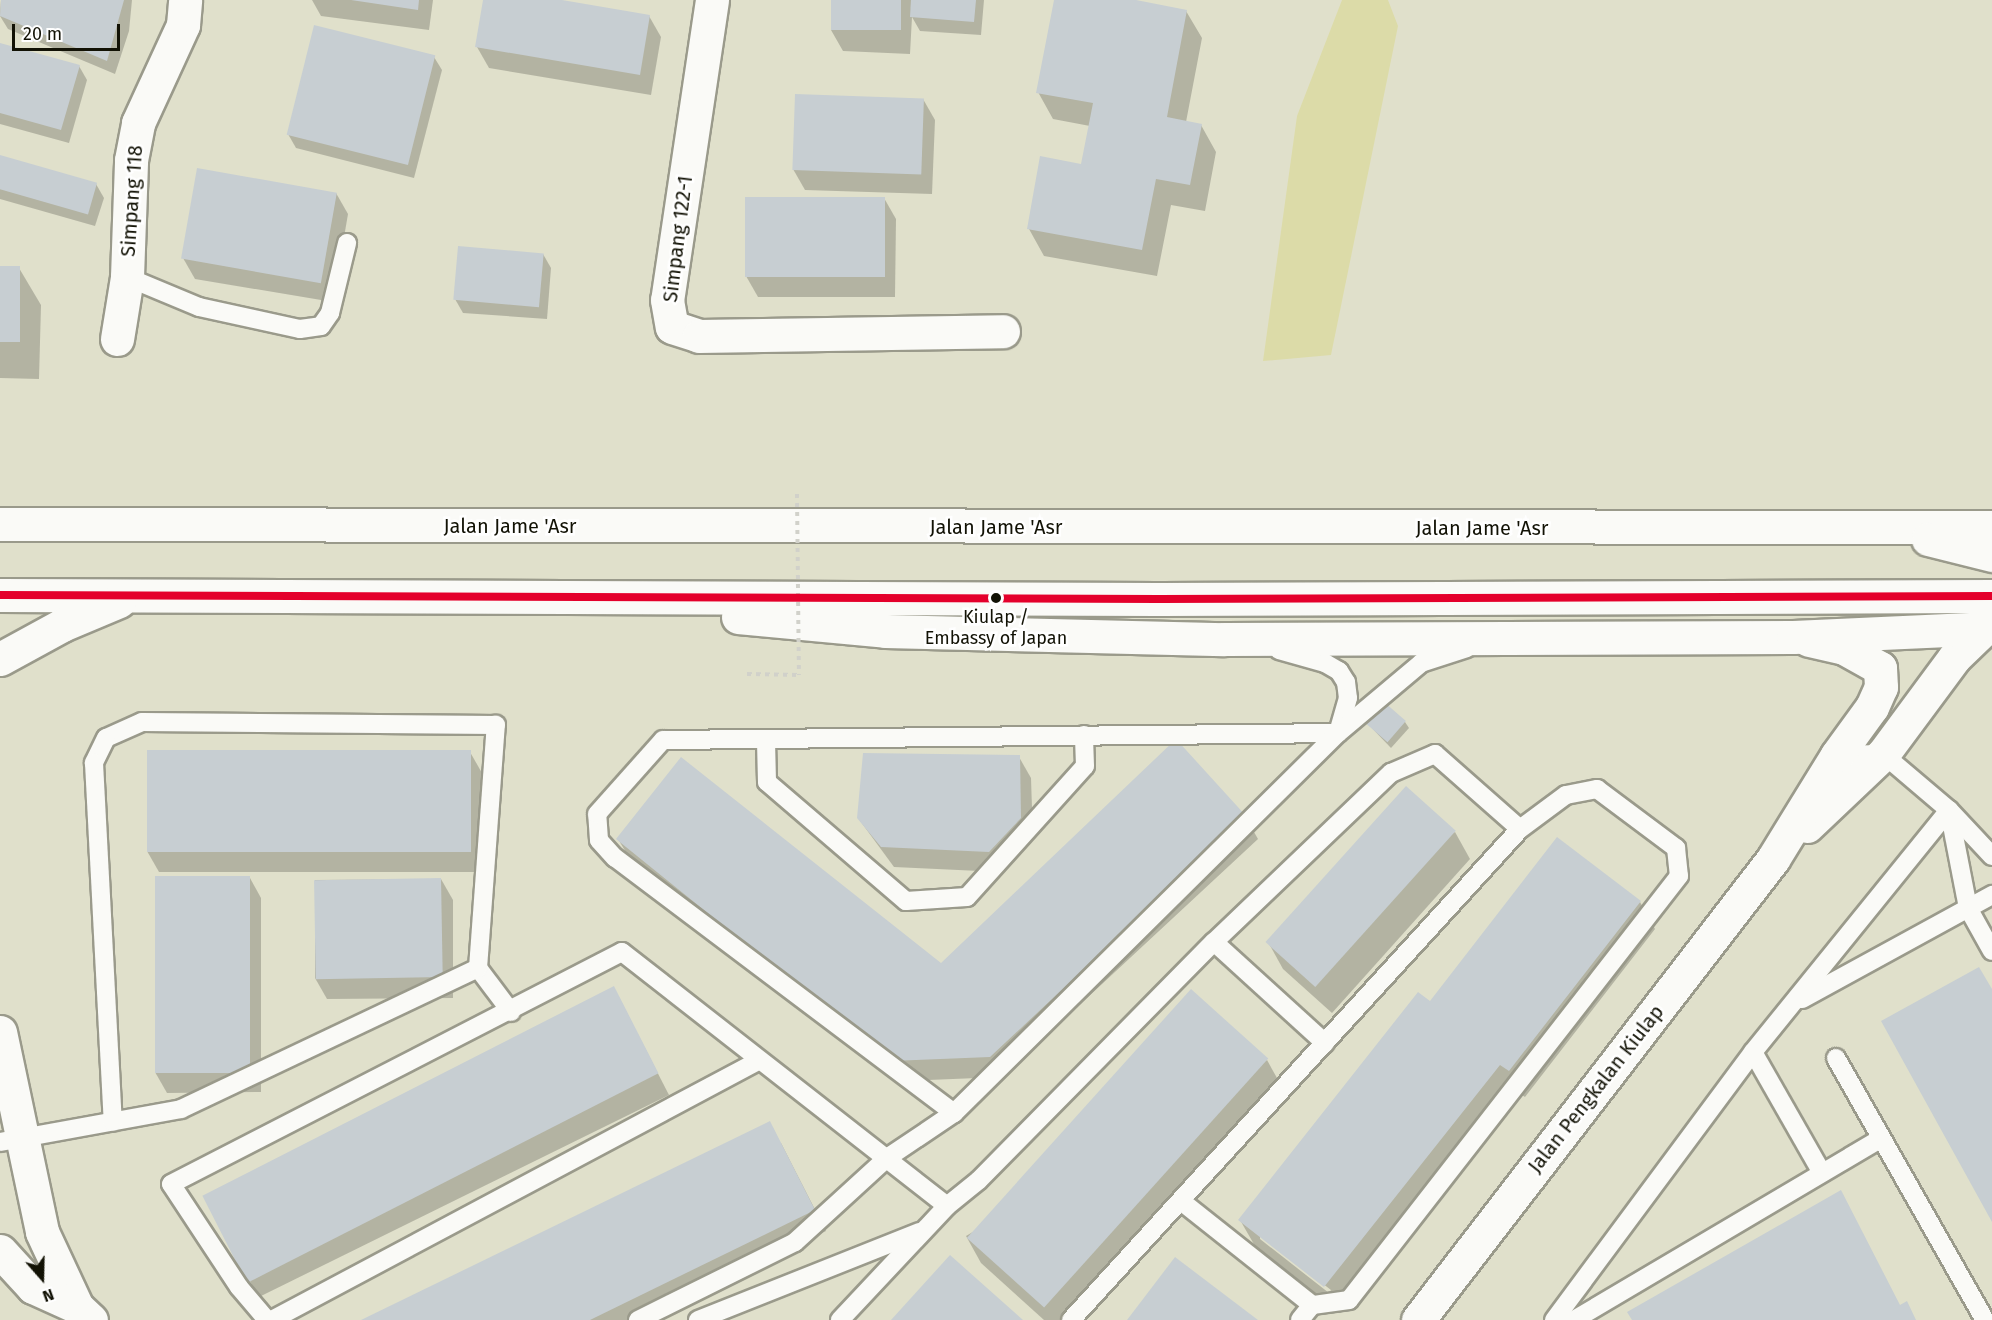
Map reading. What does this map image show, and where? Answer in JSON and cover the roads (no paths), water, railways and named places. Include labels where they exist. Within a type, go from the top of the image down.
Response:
[{"type":"main road","name":"Simpang 118","points":[[117,339],[127,277],[131,160],[138,123],[183,26],[185,0]]},
{"type":"main road","name":"Simpang 122-1","points":[[712,0],[667,300],[672,327],[699,336],[1003,331]]},
{"type":"main road","name":"Jalan Jame 'Asr","points":[[0,524],[1992,526]]},
{"type":"main road","points":[[1883,527],[1992,555]]},
{"type":"main road","points":[[0,595],[529,598],[1992,596]]},
{"type":"main road","points":[[0,659],[62,625],[129,596]]},
{"type":"main road","points":[[529,598],[885,631],[1224,639],[1490,640],[1793,637],[1988,628]]},
{"type":"main road","points":[[1773,859],[1882,754],[1954,658],[1988,628]]},
{"type":"main road","points":[[1773,859],[1837,755],[1872,707],[1881,687],[1880,668],[1844,648],[1793,637]]},
{"type":"main road","name":"Jalan Pengkalan Kiulap","points":[[1418,1320],[1773,859]]},
{"type":"main road","points":[[0,1032],[12,1140],[42,1232],[84,1313]]},
{"type":"main road","points":[[0,1251],[33,1287],[84,1313]]},
{"type":"lane","points":[[127,277],[199,307],[300,329],[321,326],[330,313],[347,243]]},
{"type":"lane","points":[[1224,639],[1305,656],[1339,671],[1346,682],[1348,698],[1338,733]]},
{"type":"lane","points":[[638,1320],[795,1242],[887,1158],[954,1113],[1338,733],[1421,663],[1490,640]]},
{"type":"lane","points":[[113,1121],[94,763],[106,738],[142,722],[496,725],[478,968],[511,1012]]},
{"type":"lane","points":[[954,1113],[615,858],[599,840],[597,814],[663,740],[766,741],[1338,733]]},
{"type":"lane","points":[[766,741],[767,782],[906,901],[967,897],[1084,766],[1084,735]]},
{"type":"lane","points":[[840,1320],[946,1206],[979,1180],[1214,942],[1391,772],[1435,754],[1520,829]]},
{"type":"lane","points":[[1837,755],[1882,754],[1949,810],[1992,856]]},
{"type":"lane","points":[[1071,1320],[1520,829],[1566,795],[1597,789],[1676,848],[1679,876],[1349,1300],[1312,1305],[1300,1320]]},
{"type":"lane","points":[[1949,810],[1968,908],[1992,951]]},
{"type":"lane","points":[[1554,1320],[1753,1052],[1949,810]]},
{"type":"lane","points":[[1795,1002],[1992,896]]},
{"type":"lane","points":[[1214,942],[1325,1043]]},
{"type":"lane","points":[[267,1320],[239,1287],[171,1184],[511,1012],[622,952],[758,1061],[887,1158],[946,1206]]},
{"type":"lane","points":[[12,1140],[180,1109],[478,968]]},
{"type":"lane","points":[[1753,1052],[1822,1173]]},
{"type":"lane","points":[[1836,1058],[1985,1320]]},
{"type":"lane","points":[[272,1320],[758,1061]]},
{"type":"lane","points":[[1574,1320],[1880,1139]]},
{"type":"lane","points":[[1181,1201],[1312,1305]]},
{"type":"lane","points":[[698,1320],[923,1231]]},
{"type":"place","name":"Kiulap / Embassy of Japan","points":[[996,598]]}]
